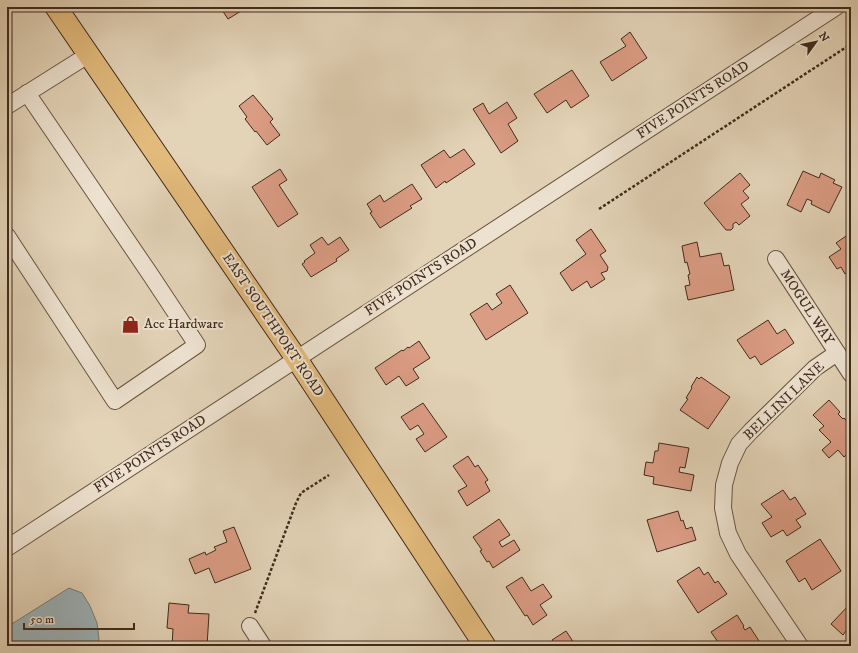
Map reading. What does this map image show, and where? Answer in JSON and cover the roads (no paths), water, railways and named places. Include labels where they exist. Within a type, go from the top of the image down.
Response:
[{"type":"main road","name":"EAST SOUTHPORT ROAD","points":[[56,7],[296,358],[485,646]]},
{"type":"street","name":"FIVE POINTS ROAD","points":[[7,548],[836,7]]},
{"type":"street","points":[[7,106],[88,55]]},
{"type":"street","points":[[7,236],[115,401],[197,345],[27,93]]},
{"type":"street","name":"MOGUL WAY","points":[[776,260],[851,374]]},
{"type":"street","name":"BELLINI LANE","points":[[800,646],[738,554],[728,533],[723,508],[724,485],[730,463],[739,444],[815,368],[837,353]]},
{"type":"street","points":[[250,626],[263,646]]},
{"type":"water","points":[[69,588],[82,593],[90,606],[97,623],[99,639],[96,646],[7,646],[7,627]]},
{"type":"place","name":"Ace Hardware","points":[[131,324]]}]
